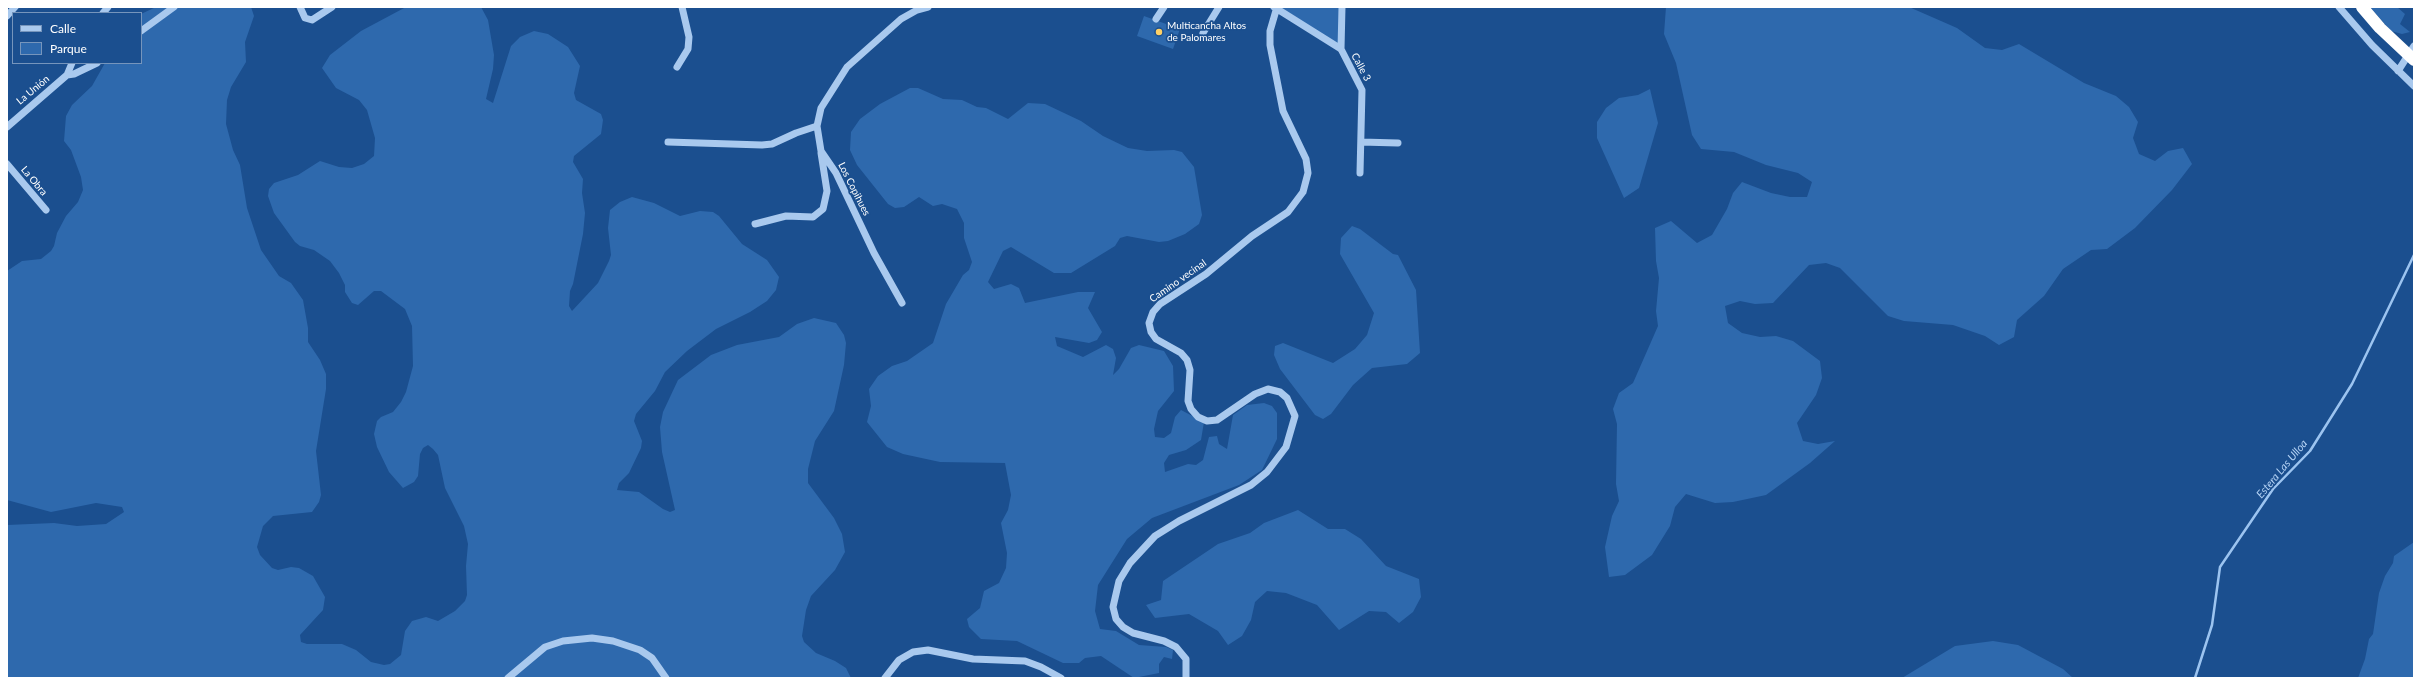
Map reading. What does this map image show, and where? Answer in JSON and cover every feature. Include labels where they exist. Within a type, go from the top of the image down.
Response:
[{"type":"highway","points":[[2362,7],[2412,54]]},
{"type":"street","points":[[7,16],[15,7]]},
{"type":"street","points":[[142,30],[174,7]]},
{"type":"street","points":[[300,7],[305,18],[312,20],[332,7]]},
{"type":"street","points":[[677,67],[688,49],[689,37],[682,7]]},
{"type":"street","name":"Los Copihues","points":[[902,303],[874,252],[836,173],[821,151],[817,126],[819,115],[826,98],[847,67],[901,19],[917,10],[928,7]]},
{"type":"street","points":[[1156,19],[1164,7]]},
{"type":"street","points":[[1203,34],[1219,7]]},
{"type":"street","name":"Calle 3","points":[[1276,7],[1341,50],[1362,90],[1360,173]]},
{"type":"street","name":"Camino vecinal","points":[[1186,678],[1186,659],[1176,647],[1164,641],[1133,634],[1118,622],[1113,607],[1119,581],[1130,563],[1155,536],[1179,521],[1250,484],[1267,472],[1286,447],[1295,416],[1294,408],[1287,398],[1280,392],[1268,389],[1255,394],[1217,420],[1207,421],[1198,417],[1191,409],[1188,400],[1190,370],[1187,360],[1181,353],[1156,339],[1151,332],[1149,323],[1153,312],[1160,304],[1206,274],[1252,236],[1288,212],[1303,192],[1308,173],[1306,159],[1283,111],[1270,45],[1270,31],[1276,7]]},
{"type":"street","points":[[1341,50],[1342,7]]},
{"type":"street","points":[[2339,7],[2398,72],[2414,86]]},
{"type":"street","points":[[2398,72],[2412,54]]},
{"type":"street","points":[[67,75],[72,64]]},
{"type":"street","name":"La Unión","points":[[7,127],[67,75],[74,74],[95,64]]},
{"type":"street","points":[[668,142],[762,146],[772,144],[796,132],[817,126]]},
{"type":"street","points":[[1361,142],[1398,143]]},
{"type":"street","points":[[755,224],[786,216],[812,216],[818,214],[822,209],[827,190],[821,151]]},
{"type":"street","name":"La Obra","points":[[7,164],[46,210]]},
{"type":"street","points":[[508,678],[545,647],[563,641],[592,638],[613,641],[640,650],[652,658],[666,678]]},
{"type":"street","points":[[885,678],[899,660],[914,652],[928,650],[973,659],[1025,662],[1041,667],[1062,678]]},
{"type":"green space","points":[[156,7],[251,7],[254,16],[245,42],[246,62],[231,87],[227,100],[226,124],[233,150],[240,165],[247,208],[261,250],[279,276],[291,283],[303,300],[308,328],[308,342],[320,360],[326,374],[326,389],[316,451],[321,495],[319,502],[312,512],[273,516],[263,526],[257,547],[260,555],[272,568],[278,570],[291,567],[299,568],[313,576],[325,597],[323,610],[300,635],[301,642],[307,644],[342,644],[356,650],[371,662],[384,665],[390,664],[401,655],[405,631],[412,621],[426,617],[438,621],[455,611],[465,601],[467,595],[466,566],[468,544],[464,526],[445,488],[438,455],[433,449],[428,445],[423,448],[420,454],[418,476],[414,482],[403,488],[389,472],[377,447],[374,434],[377,421],[381,417],[393,412],[401,402],[406,392],[413,366],[412,326],[405,309],[381,291],[374,291],[358,305],[352,303],[345,292],[345,285],[339,273],[330,261],[314,250],[300,246],[295,242],[274,213],[268,196],[269,189],[274,183],[298,175],[320,161],[339,167],[352,168],[364,164],[374,156],[375,138],[367,110],[359,100],[336,88],[322,68],[330,55],[361,31],[406,7],[481,7],[488,20],[494,55],[493,69],[486,99],[493,103],[511,46],[520,37],[534,31],[548,34],[568,47],[580,66],[574,93],[576,100],[601,114],[603,120],[601,134],[574,156],[573,162],[583,179],[582,193],[585,213],[583,234],[573,284],[570,291],[569,306],[572,311],[598,283],[609,261],[611,255],[608,228],[610,210],[620,202],[632,197],[654,203],[680,216],[700,211],[713,212],[719,216],[742,244],[767,260],[779,277],[776,290],[767,301],[750,312],[716,329],[687,351],[665,372],[655,391],[636,414],[634,421],[642,441],[641,448],[629,473],[619,483],[617,490],[639,492],[663,509],[670,512],[675,510],[662,452],[660,427],[663,412],[678,380],[711,355],[737,345],[779,337],[797,324],[814,318],[836,323],[844,335],[846,343],[844,365],[834,411],[815,441],[808,469],[808,483],[834,518],[842,534],[845,552],[835,570],[811,596],[806,610],[802,636],[804,642],[816,653],[835,661],[846,668],[851,678],[7,678],[7,525],[54,523],[77,526],[106,524],[124,512],[122,507],[96,503],[51,512],[7,500],[7,271],[22,261],[41,259],[51,251],[54,246],[57,233],[66,216],[78,202],[83,190],[81,177],[71,150],[64,141],[66,116],[72,105],[92,86],[104,64],[142,64],[142,14]]},
{"type":"green space","points":[[1280,7],[1340,7],[1338,45]]},
{"type":"green space","points":[[1666,7],[1909,7],[1957,28],[1985,48],[2002,50],[2019,44],[2084,83],[2116,96],[2129,107],[2138,122],[2133,138],[2139,154],[2155,161],[2168,151],[2183,148],[2192,164],[2172,190],[2135,228],[2107,249],[2091,250],[2063,269],[2044,296],[2017,320],[2014,337],[1999,345],[1985,336],[1953,325],[1904,321],[1888,316],[1840,268],[1826,263],[1809,265],[1773,303],[1755,304],[1740,301],[1725,306],[1728,323],[1742,333],[1760,337],[1776,336],[1793,341],[1820,361],[1822,378],[1816,395],[1797,423],[1803,441],[1818,444],[1835,441],[1810,463],[1766,495],[1733,502],[1715,503],[1686,494],[1675,507],[1670,526],[1652,555],[1625,575],[1609,577],[1605,547],[1612,516],[1619,501],[1616,484],[1617,424],[1613,409],[1619,393],[1633,383],[1658,326],[1656,311],[1659,278],[1656,261],[1655,228],[1671,221],[1697,243],[1712,235],[1727,209],[1733,193],[1742,182],[1771,193],[1790,197],[1807,197],[1812,182],[1798,173],[1766,165],[1734,152],[1701,149],[1692,135],[1676,63],[1664,34]]},
{"type":"green space","points":[[2370,7],[2397,7],[2405,14],[2400,24],[2410,32],[2402,34],[2391,31]]},
{"type":"green space","name":"Multicancha Altos de Palomares","points":[[1144,16],[1180,29],[1173,49],[1137,36]]},
{"type":"green space","points":[[910,88],[918,88],[943,99],[962,100],[977,107],[986,108],[1008,119],[1028,103],[1045,104],[1081,121],[1103,136],[1128,148],[1147,151],[1174,150],[1182,152],[1194,167],[1202,215],[1199,224],[1185,234],[1168,241],[1159,242],[1127,236],[1120,238],[1115,246],[1071,273],[1054,273],[1011,247],[1003,251],[988,282],[994,289],[1011,284],[1019,288],[1025,303],[1078,292],[1095,292],[1088,308],[1102,332],[1097,340],[1089,343],[1055,337],[1057,346],[1083,357],[1106,345],[1113,349],[1116,358],[1113,375],[1119,369],[1131,348],[1139,345],[1164,351],[1173,366],[1174,391],[1158,411],[1154,429],[1155,437],[1164,438],[1171,433],[1175,417],[1181,410],[1204,422],[1201,440],[1186,450],[1169,455],[1164,463],[1165,472],[1188,464],[1196,465],[1203,460],[1209,437],[1217,436],[1219,444],[1227,449],[1233,415],[1247,405],[1264,403],[1272,406],[1277,413],[1277,439],[1262,470],[1239,485],[1152,518],[1127,539],[1098,585],[1095,611],[1100,629],[1116,631],[1139,645],[1166,647],[1173,650],[1172,659],[1164,657],[1159,664],[1159,673],[1134,678],[1101,656],[1085,658],[1079,663],[1063,663],[1017,641],[981,639],[969,627],[967,619],[980,608],[984,591],[999,583],[1006,568],[1007,553],[1001,523],[1008,510],[1011,495],[1005,463],[940,462],[903,454],[887,447],[867,422],[871,406],[869,389],[878,376],[892,366],[907,361],[933,343],[946,304],[963,275],[969,270],[972,262],[964,238],[964,223],[957,209],[942,204],[933,206],[919,197],[904,207],[895,208],[888,204],[857,165],[850,150],[851,132],[860,119],[880,104]]},
{"type":"green space","points":[[1650,89],[1658,123],[1639,188],[1624,198],[1597,138],[1597,122],[1606,108],[1619,98],[1638,95]]},
{"type":"green space","points":[[1352,226],[1360,229],[1393,254],[1398,255],[1416,290],[1420,353],[1407,364],[1372,368],[1353,385],[1331,414],[1323,419],[1315,415],[1280,369],[1274,355],[1275,346],[1283,343],[1333,363],[1355,349],[1367,335],[1374,313],[1340,254],[1341,238]]},
{"type":"green space","points":[[1298,510],[1328,529],[1345,529],[1361,539],[1386,566],[1419,579],[1421,597],[1413,612],[1399,623],[1386,612],[1369,611],[1339,630],[1317,605],[1286,593],[1267,591],[1255,602],[1251,620],[1242,636],[1228,645],[1218,631],[1189,614],[1155,618],[1146,605],[1161,600],[1163,581],[1218,544],[1250,533],[1264,523]]},
{"type":"green space","points":[[2414,542],[2414,678],[2358,678],[2365,659],[2369,639],[2373,634],[2379,593],[2385,576],[2393,563],[2394,556]]},
{"type":"green space","points":[[1993,641],[2018,645],[2063,669],[2073,678],[1902,678],[1955,646]]},
{"type":"waterway","name":"Estera Las Ulloa","points":[[2195,678],[2212,625],[2220,567],[2273,489],[2310,451],[2352,384],[2414,255]]},
{"type":"place","name":"Multicancha Altos de Palomares","points":[[1159,32]]}]
